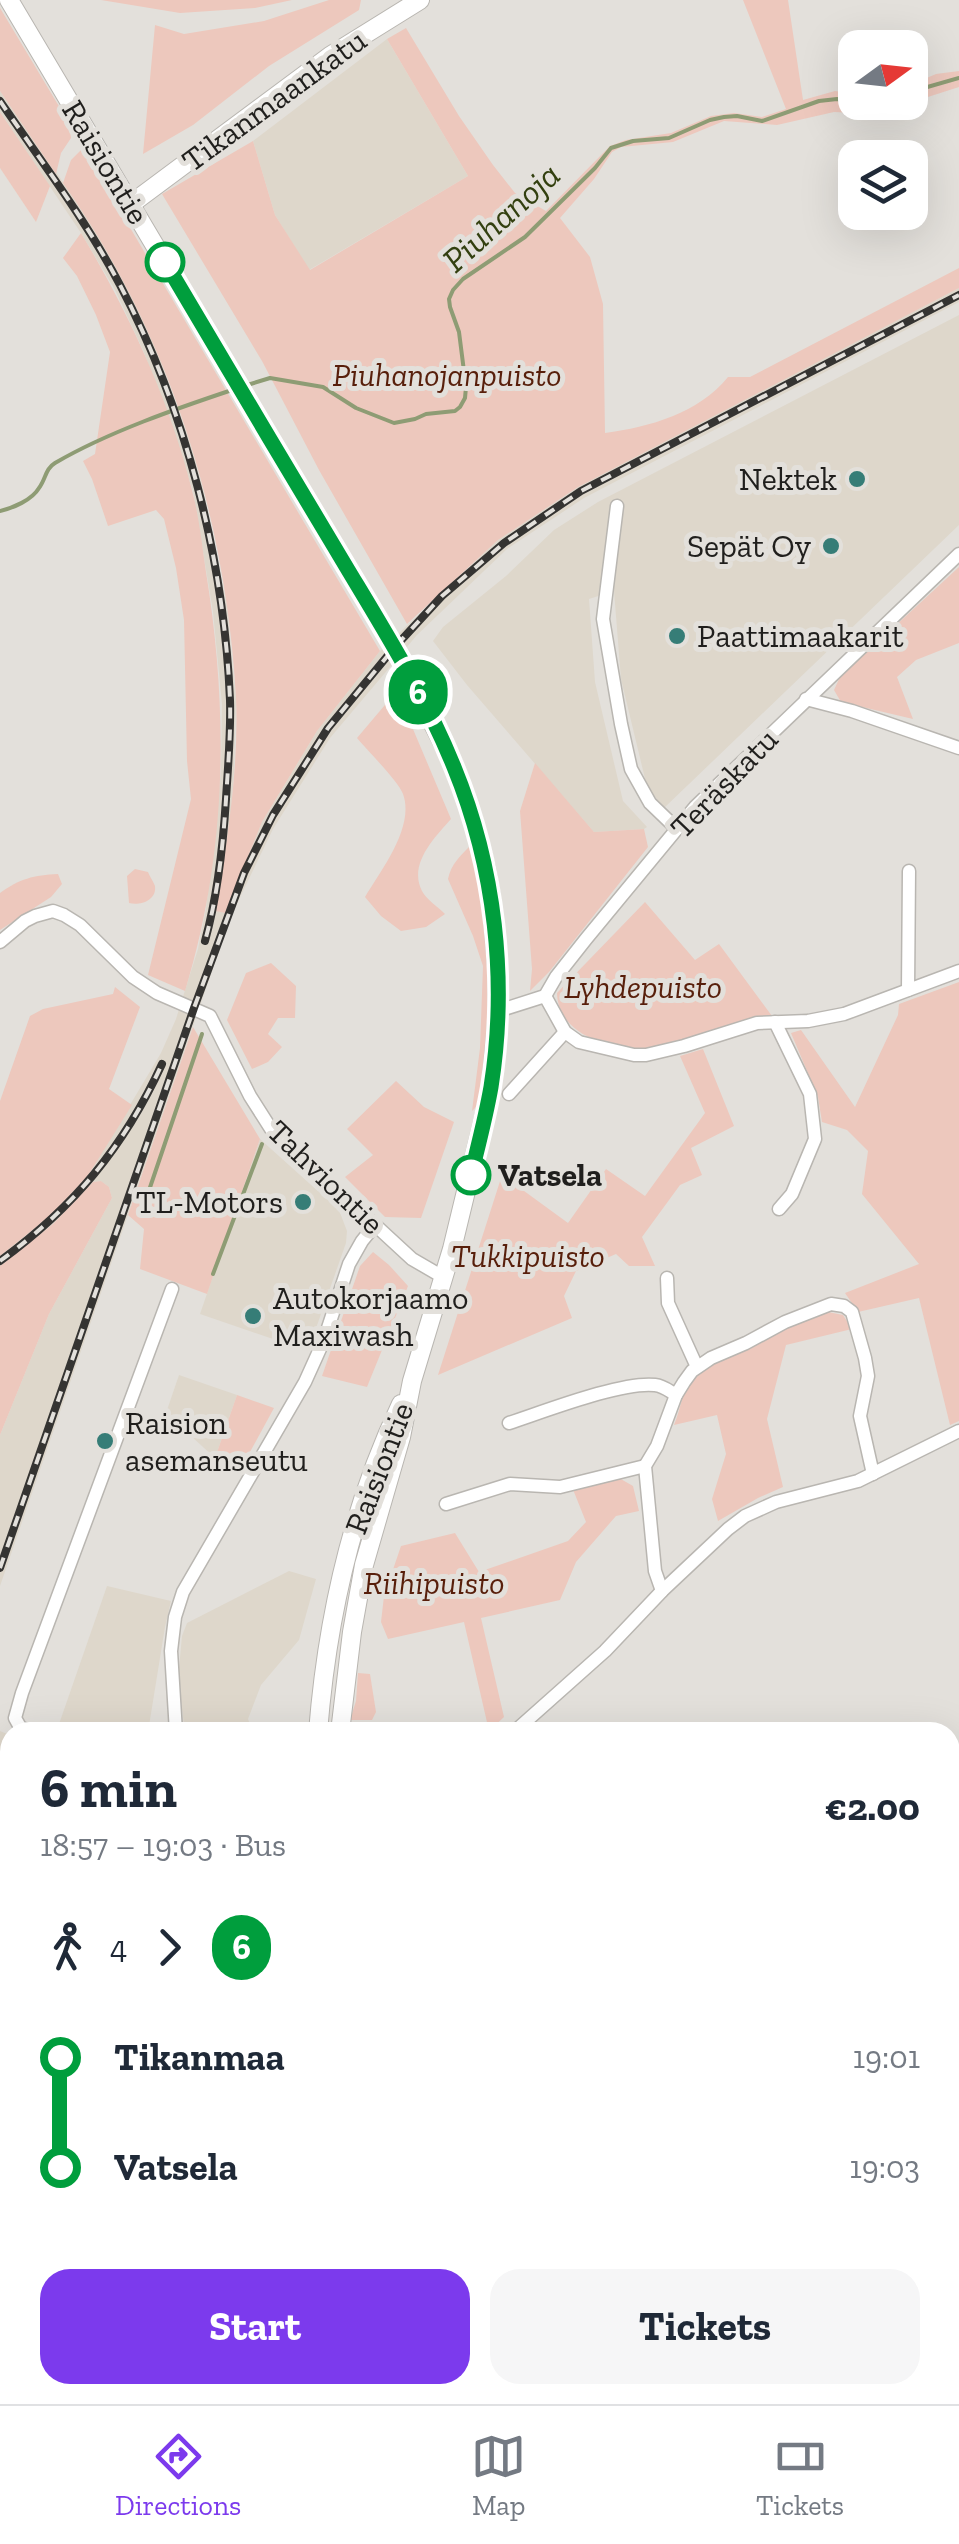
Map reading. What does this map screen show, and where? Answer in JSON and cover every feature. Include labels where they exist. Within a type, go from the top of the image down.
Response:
[{"type":"main road","name":"Raisiontie","points":[[9,0],[394,648],[453,764],[473,819],[489,883],[498,1011],[484,1124],[364,1565],[341,1722]]},
{"type":"main road","name":"Tikanmaankatu","points":[[130,204],[330,56],[420,0]]},
{"type":"main road","name":"Raisiontie","points":[[319,1722],[343,1566],[369,1478],[412,1381]]},
{"type":"street","points":[[618,506],[604,619],[621,724],[630,769],[650,802],[677,829]]},
{"type":"street","name":"Teräskatu","points":[[545,996],[586,939],[696,807],[959,554]]},
{"type":"street","points":[[806,699],[959,748]]},
{"type":"street","points":[[908,990],[909,871]]},
{"type":"street","name":"Tahviontie","points":[[0,942],[35,916],[53,911],[64,914],[133,977],[157,993],[210,1016],[250,1096],[272,1129],[375,1226],[412,1258],[444,1278]]},
{"type":"street","points":[[498,1011],[545,996],[565,1032],[578,1042],[646,1055],[735,1029],[844,1014],[959,971]]},
{"type":"street","points":[[775,1022],[810,1094],[815,1139],[792,1194],[779,1209]]},
{"type":"street","points":[[509,1094],[565,1032]]},
{"type":"street","points":[[175,1722],[171,1651],[183,1592],[305,1382],[324,1340],[349,1264],[375,1226]]},
{"type":"street","points":[[667,1278],[668,1302],[697,1367]]},
{"type":"street","points":[[17,1722],[22,1693],[172,1289]]},
{"type":"street","points":[[662,1591],[655,1571],[645,1466],[676,1395],[697,1367],[711,1358],[831,1304],[844,1306],[852,1312],[865,1358],[868,1376],[860,1416],[873,1474]]},
{"type":"street","points":[[509,1424],[628,1387],[653,1384],[676,1395]]},
{"type":"street","points":[[525,1722],[745,1516],[776,1502],[846,1486],[959,1430]]},
{"type":"street","points":[[446,1504],[510,1484],[560,1487],[645,1466]]},
{"type":"shaded area","points":[[387,39],[468,176],[309,270],[275,215],[253,141]]},
{"type":"shaded area","points":[[0,91],[90,221],[124,281],[155,344],[203,489],[227,606],[236,700],[230,825],[216,910],[224,913],[262,822],[317,731],[380,651],[498,540],[602,473],[959,288],[959,302],[584,498],[507,549],[417,635],[330,738],[273,829],[231,916],[0,1586],[0,1435],[49,1314],[112,1198],[109,1187],[101,1181],[93,1182],[53,1224],[0,1266],[0,1256],[50,1216],[87,1177],[161,1053],[176,1019],[206,909],[221,771],[222,704],[213,612],[193,491],[172,428],[115,290],[0,112]]},
{"type":"shaded area","points":[[959,315],[959,525],[664,808],[647,787],[621,679],[614,591],[589,599],[595,682],[623,801],[647,827],[594,832],[433,641],[443,627],[506,576],[554,530],[598,502]]},
{"type":"shaded area","points":[[260,1139],[339,1210],[347,1231],[308,1351],[200,1314]]},
{"type":"shaded area","points":[[179,1375],[237,1395],[215,1458],[166,1413]]},
{"type":"shaded area","points":[[289,1571],[316,1579],[299,1640],[261,1685],[249,1722],[184,1722],[178,1679],[187,1623]]},
{"type":"shaded area","points":[[107,1586],[171,1601],[150,1722],[60,1722]]},
{"type":"green space","points":[[101,0],[292,0],[255,8],[180,13]]},
{"type":"green space","points":[[329,0],[361,0],[359,10],[269,66],[193,125],[143,154],[155,25],[184,34],[264,21]]},
{"type":"green space","name":"Piuhanojanpuisto","points":[[743,0],[788,0],[803,100],[838,91],[838,112],[777,125],[724,121],[673,142],[621,147],[612,152],[560,218],[590,257],[603,304],[605,433],[639,427],[688,409],[728,377],[750,377],[959,268],[959,288],[578,487],[498,540],[407,624],[262,361],[162,194],[253,141],[275,215],[310,270],[468,176],[387,39],[406,28],[493,165],[515,193],[546,211],[610,146],[671,133],[711,116],[734,113],[762,117],[786,109]]},
{"type":"green space","points":[[0,8],[69,123],[71,138],[61,153],[56,174],[0,91]]},
{"type":"green space","name":"Piuhanojanpuisto","points":[[959,71],[959,87],[928,97],[928,77],[936,74]]},
{"type":"green space","points":[[0,112],[50,186],[36,222],[0,168]]},
{"type":"green space","points":[[83,148],[380,651],[317,731],[262,822],[225,913],[216,911],[231,805],[236,698],[220,561],[186,428],[162,364],[133,301],[63,183],[71,160]]},
{"type":"green space","points":[[81,233],[131,325],[172,423],[197,510],[213,625],[221,731],[220,783],[209,887],[185,991],[148,975],[191,799],[184,620],[164,519],[156,510],[108,526],[83,461],[95,454],[110,352],[77,276],[63,258]]},
{"type":"green space","points":[[959,567],[959,643],[916,660],[897,677],[913,719],[841,702],[834,690],[840,677]]},
{"type":"green space","points":[[390,699],[410,722],[451,819],[425,852],[418,871],[424,894],[445,914],[426,927],[401,931],[365,897],[400,834],[403,794],[357,738]]},
{"type":"green space","points":[[535,763],[594,832],[644,829],[648,847],[530,991],[532,969],[520,811]]},
{"type":"green space","points":[[471,845],[485,909],[488,978],[487,1048],[479,1104],[472,1111],[480,1048],[483,966],[448,879],[454,864]]},
{"type":"green space","points":[[135,869],[148,872],[155,886],[150,899],[138,904],[129,903],[127,876]]},
{"type":"green space","points":[[58,874],[62,884],[51,897],[0,930],[0,893],[27,879]]},
{"type":"green space","name":"Lyhdepuisto","points":[[645,902],[695,960],[719,944],[772,1016],[653,1048],[607,1044],[578,1031],[567,1021],[557,993]]},
{"type":"green space","points":[[271,963],[296,986],[295,1018],[278,1018],[268,1034],[282,1047],[268,1062],[252,1069],[227,1020],[246,973]]},
{"type":"green space","points":[[959,982],[959,1421],[950,1425],[919,1298],[858,1312],[845,1293],[919,1264],[862,1194],[868,1151],[847,1130],[822,1122],[818,1097],[791,1033],[801,1030],[855,1107],[898,1015],[899,1004]]},
{"type":"green space","points":[[115,987],[140,1007],[109,1089],[132,1105],[87,1177],[50,1216],[0,1256],[0,1101],[30,1016],[43,1009],[113,994]]},
{"type":"green space","points":[[193,1027],[260,1139],[207,1294],[140,1269],[144,1229],[128,1215]]},
{"type":"green space","name":"Tukkipuisto","points":[[703,1049],[734,1126],[691,1148],[702,1175],[680,1185],[642,1237],[655,1266],[629,1266],[616,1254],[576,1271],[564,1296],[572,1318],[438,1375],[502,1175],[568,1223],[606,1169],[645,1196],[705,1113],[680,1056]]},
{"type":"green space","points":[[396,1081],[424,1107],[454,1122],[421,1218],[385,1217],[345,1177],[373,1155],[347,1129]]},
{"type":"green space","points":[[101,1181],[109,1187],[112,1198],[49,1314],[0,1435],[0,1266],[53,1224],[93,1182]]},
{"type":"green space","points":[[373,1252],[408,1286],[367,1387],[322,1376],[360,1266]]},
{"type":"green space","points":[[828,1312],[843,1315],[852,1329],[786,1345],[767,1419],[783,1487],[718,1521],[712,1499],[726,1454],[717,1415],[674,1425],[687,1386],[704,1366],[719,1358]]},
{"type":"green space","points":[[237,1395],[274,1408],[238,1474],[215,1458]]},
{"type":"green space","name":"Riihipuisto","points":[[619,1478],[633,1486],[639,1511],[616,1516],[576,1562],[560,1600],[481,1618],[504,1717],[499,1722],[487,1722],[464,1622],[388,1639],[381,1622],[384,1596],[401,1546],[455,1533],[479,1572],[568,1541],[586,1522],[572,1487]]},
{"type":"green space","points":[[358,1673],[370,1674],[376,1712],[372,1720],[350,1720]]},
{"type":"waterway","name":"Piuhanoja","points":[[928,87],[959,78]]},
{"type":"waterway","name":"Piuhanoja","points":[[244,386],[270,378],[323,387],[356,408],[394,423],[455,411],[465,398],[466,387],[459,332],[450,307],[453,290],[525,237],[611,148],[633,141],[669,138],[710,120],[737,116],[762,121],[819,101],[838,99]]},
{"type":"waterway","name":"Piuhanoja","points":[[0,511],[32,496],[52,465],[97,441],[235,389]]},
{"type":"waterway","points":[[142,1211],[202,1034]]},
{"type":"waterway","points":[[213,1274],[262,1144]]},
{"type":"railway","points":[[0,101],[78,214],[120,285],[164,383],[198,486],[220,593],[230,700],[221,853],[205,941]]},
{"type":"railway","points":[[0,1568],[244,873],[273,815],[328,728],[442,596],[504,543],[581,491],[959,295]]},
{"type":"railway","points":[[0,1261],[51,1219],[95,1173],[131,1122],[162,1064]]},
{"type":"bus line","name":"6","points":[[165,262],[394,648],[464,792],[486,868],[498,988],[491,1088],[471,1175]]},
{"type":"place","name":"Nektek","points":[[857,479]]},
{"type":"place","name":"Sepät Oy","points":[[831,546]]},
{"type":"place","name":"Paattimaakarit","points":[[677,636]]},
{"type":"place","name":"Vatsela","points":[[471,1175]]},
{"type":"place","name":"TL-Motors","points":[[303,1202]]},
{"type":"place","name":"Autokorjaamo Maxiwash","points":[[253,1316]]},
{"type":"place","name":"Raision asemanseutu","points":[[105,1441]]}]
